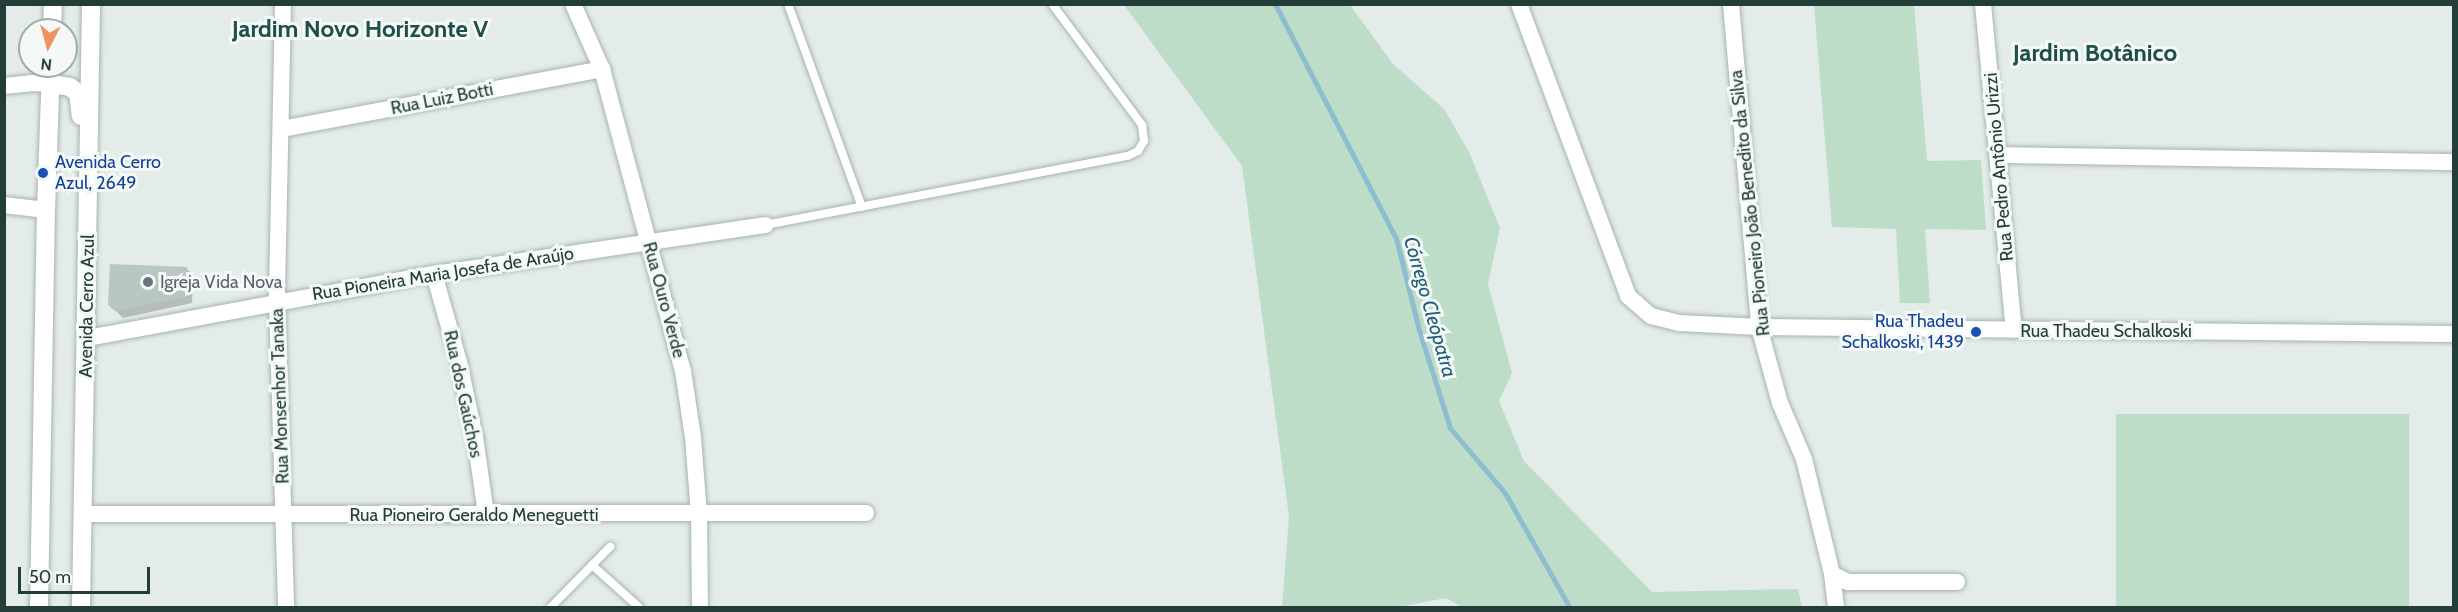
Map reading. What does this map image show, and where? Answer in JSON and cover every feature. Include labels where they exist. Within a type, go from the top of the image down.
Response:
[{"type":"main road","name":"Avenida Cerro Azul","points":[[81,608],[88,338],[91,4]]},
{"type":"main road","points":[[39,608],[46,210],[51,78]]},
{"type":"main road","points":[[56,78],[70,87],[80,99],[88,202]]},
{"type":"main road","points":[[40,561],[45,608]]},
{"type":"street","name":"Rua Monsenhor Tanaka","points":[[283,4],[277,301],[286,608]]},
{"type":"street","name":"Rua Ouro Verde","points":[[573,4],[602,69],[683,371],[693,437],[699,514],[700,608]]},
{"type":"street","name":"Rua Thadeu Schalkoski","points":[[1519,4],[1629,296],[1651,316],[1680,323],[1759,327],[2454,334]]},
{"type":"street","name":"Rua Pioneiro João Benedito da Silva","points":[[1731,4],[1759,327],[1780,403],[1804,459],[1832,574],[1836,608]]},
{"type":"street","name":"Rua Pedro Antônio Urizzi","points":[[1983,4],[2014,330]]},
{"type":"street","name":"Rua Luiz Botti","points":[[282,129],[602,69]]},
{"type":"street","points":[[6,84],[36,78]]},
{"type":"street","points":[[1999,156],[2454,162]]},
{"type":"street","points":[[4,205],[46,210]]},
{"type":"street","name":"Rua Pioneira Maria Josefa de Araújo","points":[[88,338],[277,301],[434,274],[765,225]]},
{"type":"street","name":"Rua dos Gaúchos","points":[[434,274],[475,437],[486,514]]},
{"type":"street","name":"Rua Pioneiro Geraldo Meneguetti","points":[[82,514],[866,513]]},
{"type":"street","points":[[1832,574],[1848,582],[1957,582]]},
{"type":"lane","points":[[788,4],[862,207]]},
{"type":"lane","points":[[765,225],[1128,156],[1138,151],[1144,141],[1142,125],[1052,4]]},
{"type":"lane","points":[[550,608],[610,547]]},
{"type":"lane","points":[[592,565],[640,608]]},
{"type":"green space","points":[[1124,5],[1350,5],[1393,64],[1444,109],[1469,152],[1500,228],[1488,284],[1512,373],[1499,401],[1524,461],[1652,592],[1798,589],[1802,607],[1463,608],[1446,598],[1399,607],[1282,607],[1289,517],[1242,166]]},
{"type":"green space","points":[[1814,5],[1914,5],[1927,161],[1981,160],[1986,230],[1925,229],[1930,303],[1900,303],[1896,229],[1832,227]]},
{"type":"green space","points":[[2116,414],[2409,414],[2409,607],[2116,607]]},
{"type":"building","name":"Igreja Vida Nova","points":[[110,264],[187,267],[186,297],[115,311],[108,305]]},
{"type":"waterway","name":"Córrego Cleópatra","points":[[1275,4],[1396,238],[1419,330],[1450,428],[1505,493],[1570,608]]},
{"type":"place","name":"Avenida Cerro Azul, 2649","points":[[43,173]]},
{"type":"place","name":"Igreja Vida Nova","points":[[148,282]]},
{"type":"place","name":"Rua Thadeu Schalkoski, 1439","points":[[1976,332]]},
{"type":"district","name":"Jardim Novo Horizonte V","points":[[360,29]]},
{"type":"district","name":"Jardim Botânico","points":[[2095,53]]}]
